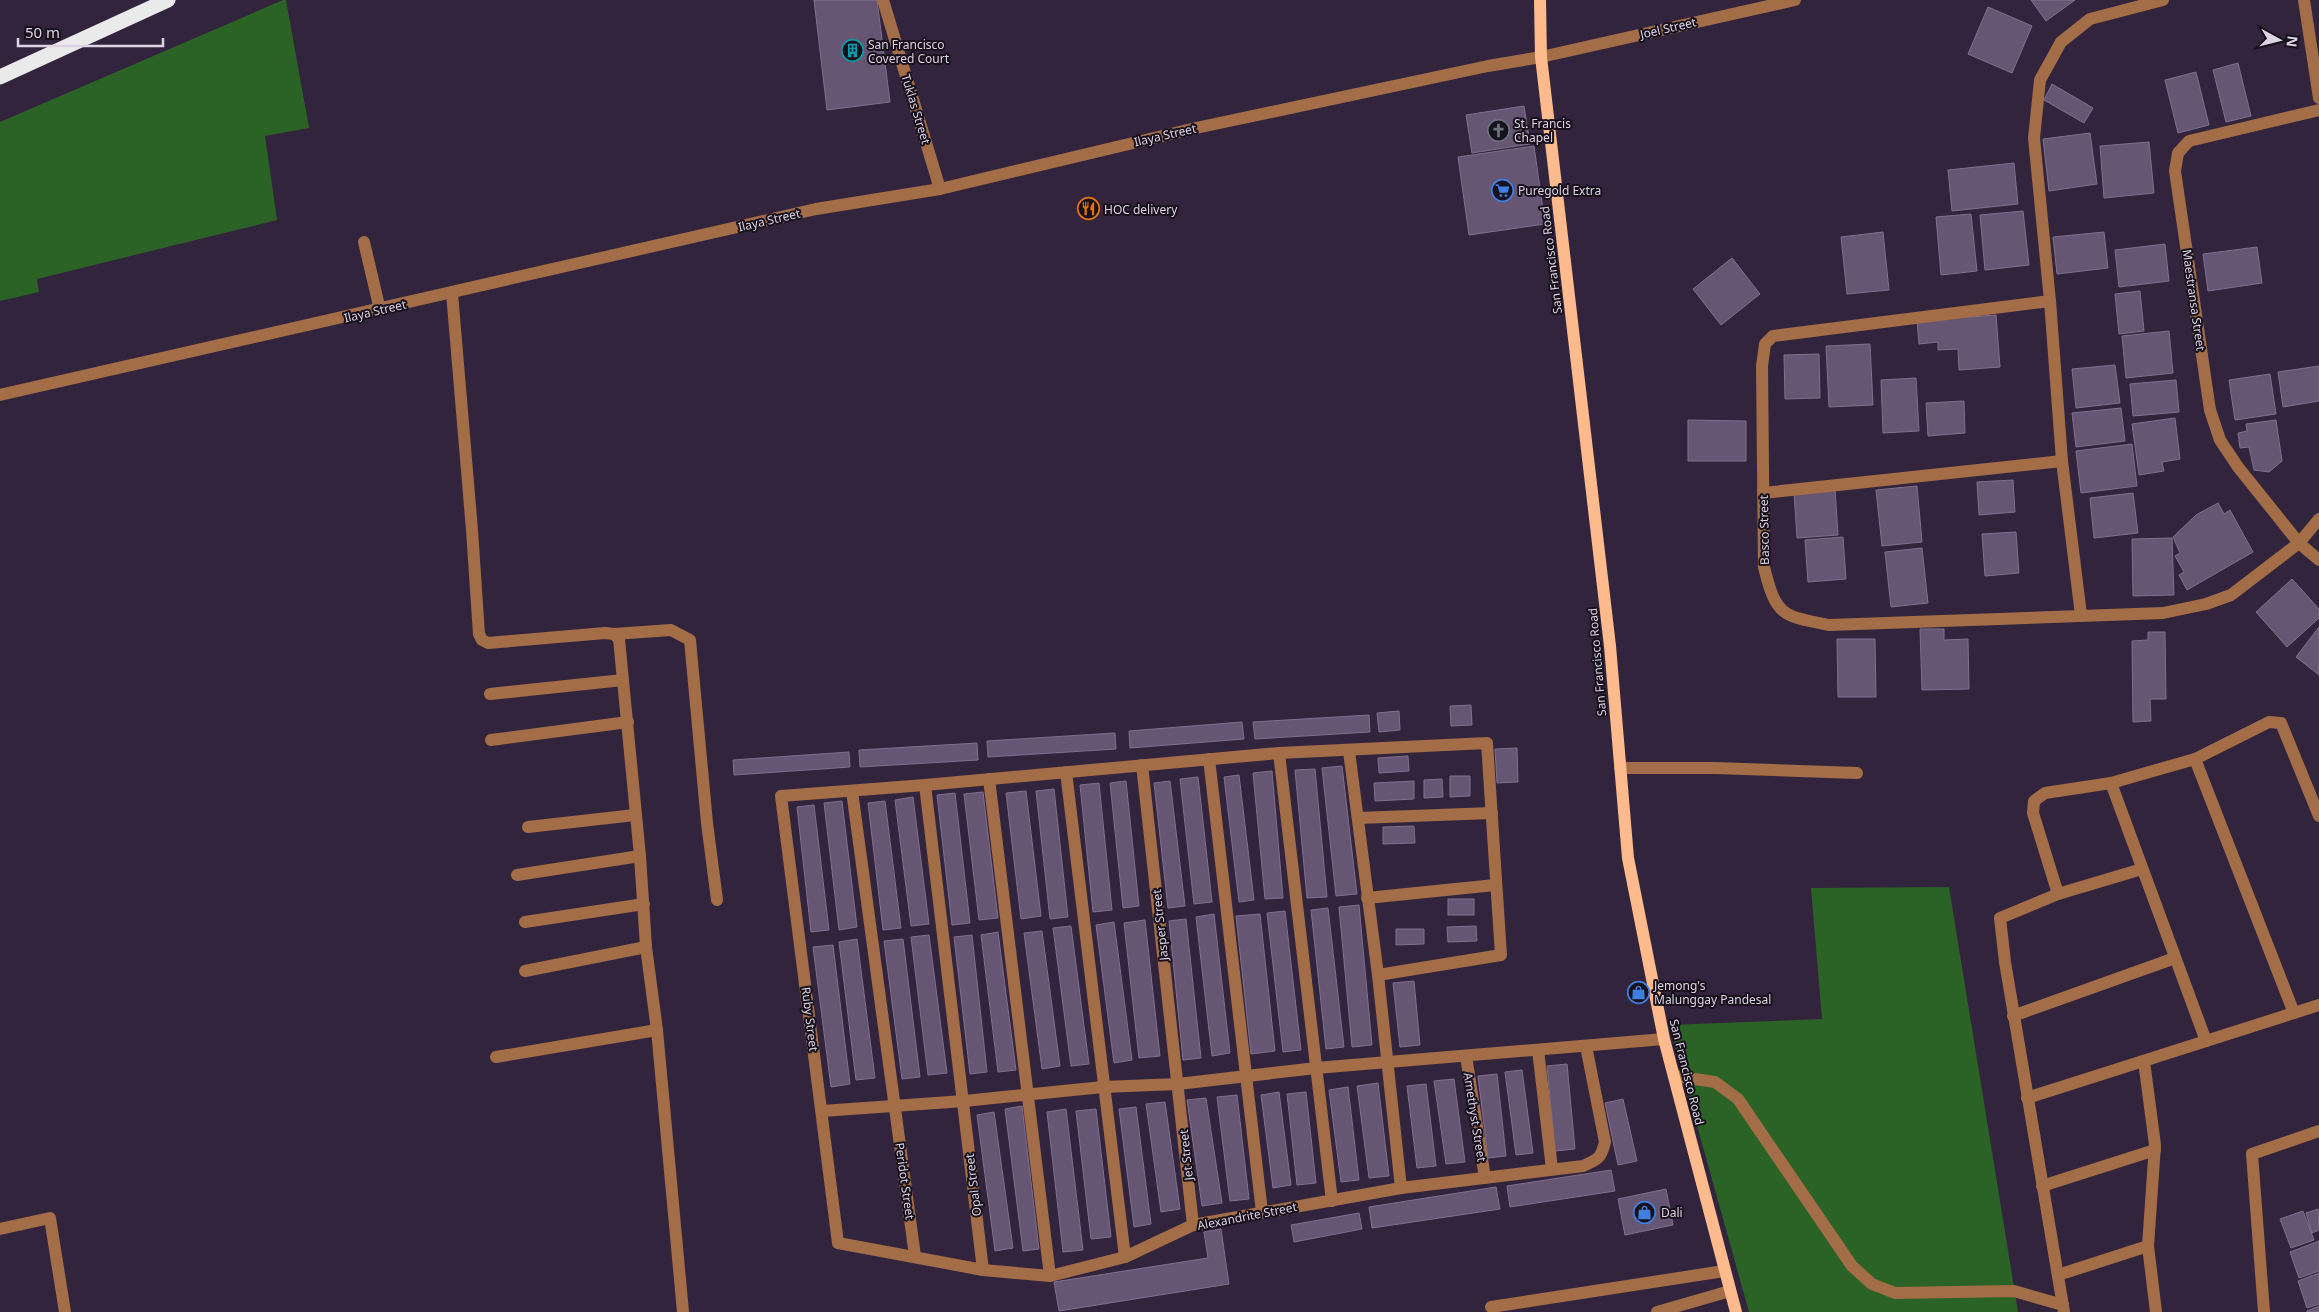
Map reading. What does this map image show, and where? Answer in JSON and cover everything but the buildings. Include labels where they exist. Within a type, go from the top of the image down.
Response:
[{"type":"highway","points":[[0,78],[168,0]]},
{"type":"main road","name":"San Francisco Road","points":[[1540,0],[1541,57],[1610,646],[1628,858],[1664,1039],[1736,1312]]},
{"type":"street","name":"Tuklas Street","points":[[883,0],[940,189]]},
{"type":"street","name":"Joel Street","points":[[1541,57],[1795,0]]},
{"type":"street","points":[[2081,615],[2062,461],[2050,301],[2034,138],[2040,80],[2061,42],[2090,19],[2163,0]]},
{"type":"street","points":[[2304,0],[2319,98]]},
{"type":"street","name":"Ilaya Street","points":[[0,395],[380,310],[816,209],[940,189],[1196,128],[1488,66],[1541,57]]},
{"type":"street","name":"Maestransa Street","points":[[2319,110],[2189,141],[2178,153],[2175,171],[2210,410],[2220,440],[2238,467],[2299,543],[2319,560]]},
{"type":"street","points":[[364,242],[380,310]]},
{"type":"street","points":[[452,293],[472,530],[478,634],[482,640],[488,643],[671,630],[690,640],[707,823],[717,900]]},
{"type":"street","name":"Basco Street","points":[[2050,301],[1773,336],[1766,344],[1762,366],[1764,567],[1770,594],[1781,609],[1791,617],[1829,625],[2163,613],[2206,604],[2231,595],[2299,543],[2319,519]]},
{"type":"street","points":[[1763,493],[2062,461]]},
{"type":"street","points":[[614,634],[619,639],[628,722],[646,946],[657,1030],[684,1312]]},
{"type":"street","points":[[490,694],[623,680]]},
{"type":"street","points":[[491,740],[628,722]]},
{"type":"street","points":[[2058,894],[2032,814],[2034,801],[2045,793],[2111,783],[2195,759],[2269,722],[2281,723],[2319,816]]},
{"type":"street","points":[[852,791],[1279,753],[1487,743],[1501,955],[1378,975]]},
{"type":"street","points":[[1350,751],[1378,975],[1401,1188]]},
{"type":"street","points":[[1279,753],[1332,1201]]},
{"type":"street","points":[[1209,759],[1262,1212]]},
{"type":"street","points":[[2195,759],[2294,1013]]},
{"type":"street","name":"Jasper Street","points":[[1142,765],[1178,1084]]},
{"type":"street","points":[[1620,768],[1715,768],[1857,773]]},
{"type":"street","points":[[1066,772],[1125,1257]]},
{"type":"street","points":[[989,779],[1050,1276]]},
{"type":"street","points":[[2111,783],[2206,1041]]},
{"type":"street","name":"Opal Street","points":[[925,785],[983,1270]]},
{"type":"street","name":"Ruby Street","points":[[838,1243],[781,796],[852,791]]},
{"type":"street","name":"Peridot Street","points":[[852,791],[915,1256]]},
{"type":"street","points":[[1358,818],[1492,813]]},
{"type":"street","points":[[528,827],[635,815]]},
{"type":"street","points":[[517,875],[640,856]]},
{"type":"street","points":[[1674,1076],[1715,1082],[1738,1099],[1852,1266],[1872,1284],[1895,1293],[2014,1291],[2063,1308],[2013,1016],[2000,918],[2058,894],[2142,869]]},
{"type":"street","points":[[1367,898],[1495,885]]},
{"type":"street","points":[[525,922],[644,904]]},
{"type":"street","points":[[525,971],[646,946]]},
{"type":"street","points":[[2013,1016],[2175,958]]},
{"type":"street","points":[[2027,1098],[2319,1005]]},
{"type":"street","points":[[496,1057],[657,1030]]},
{"type":"street","points":[[822,1111],[964,1101],[1103,1086],[1178,1084],[1316,1068],[1664,1039]]},
{"type":"street","name":"Alexandrite Street","points":[[838,1243],[983,1270],[1050,1276],[1125,1257],[1193,1225],[1401,1188],[1583,1166],[1596,1161],[1602,1155],[1606,1142],[1586,1046]]},
{"type":"street","points":[[1538,1050],[1552,1169]]},
{"type":"street","name":"Amethyst Street","points":[[1466,1056],[1485,1178]]},
{"type":"street","points":[[2144,1061],[2154,1150],[2148,1246],[2156,1312]]},
{"type":"street","name":"Jet Street","points":[[1178,1084],[1193,1225]]},
{"type":"street","points":[[2264,1312],[2252,1154],[2319,1131]]},
{"type":"street","points":[[2042,1186],[2154,1150]]},
{"type":"street","points":[[0,1229],[50,1218],[65,1312]]},
{"type":"street","points":[[2058,1275],[2148,1246]]},
{"type":"street","points":[[1491,1307],[1724,1271]]},
{"type":"street","points":[[1657,1312],[1730,1291]]},
{"type":"green space","points":[[286,0],[309,128],[265,136],[277,220],[37,279],[39,292],[0,301],[0,122]]},
{"type":"green space","points":[[1949,887],[2018,1312],[1749,1312],[1669,1025],[1822,1019],[1811,888]]},
{"type":"place","name":"San Francisco Covered Court","points":[[852,51]]},
{"type":"place","name":"St. Francis Chapel","points":[[1498,130]]},
{"type":"place","name":"Puregold Extra","points":[[1502,190]]},
{"type":"place","name":"HOC delivery","points":[[1088,209]]},
{"type":"place","name":"Jemong's Malunggay Pandesal","points":[[1638,992]]},
{"type":"place","name":"Dali","points":[[1645,1212]]}]
